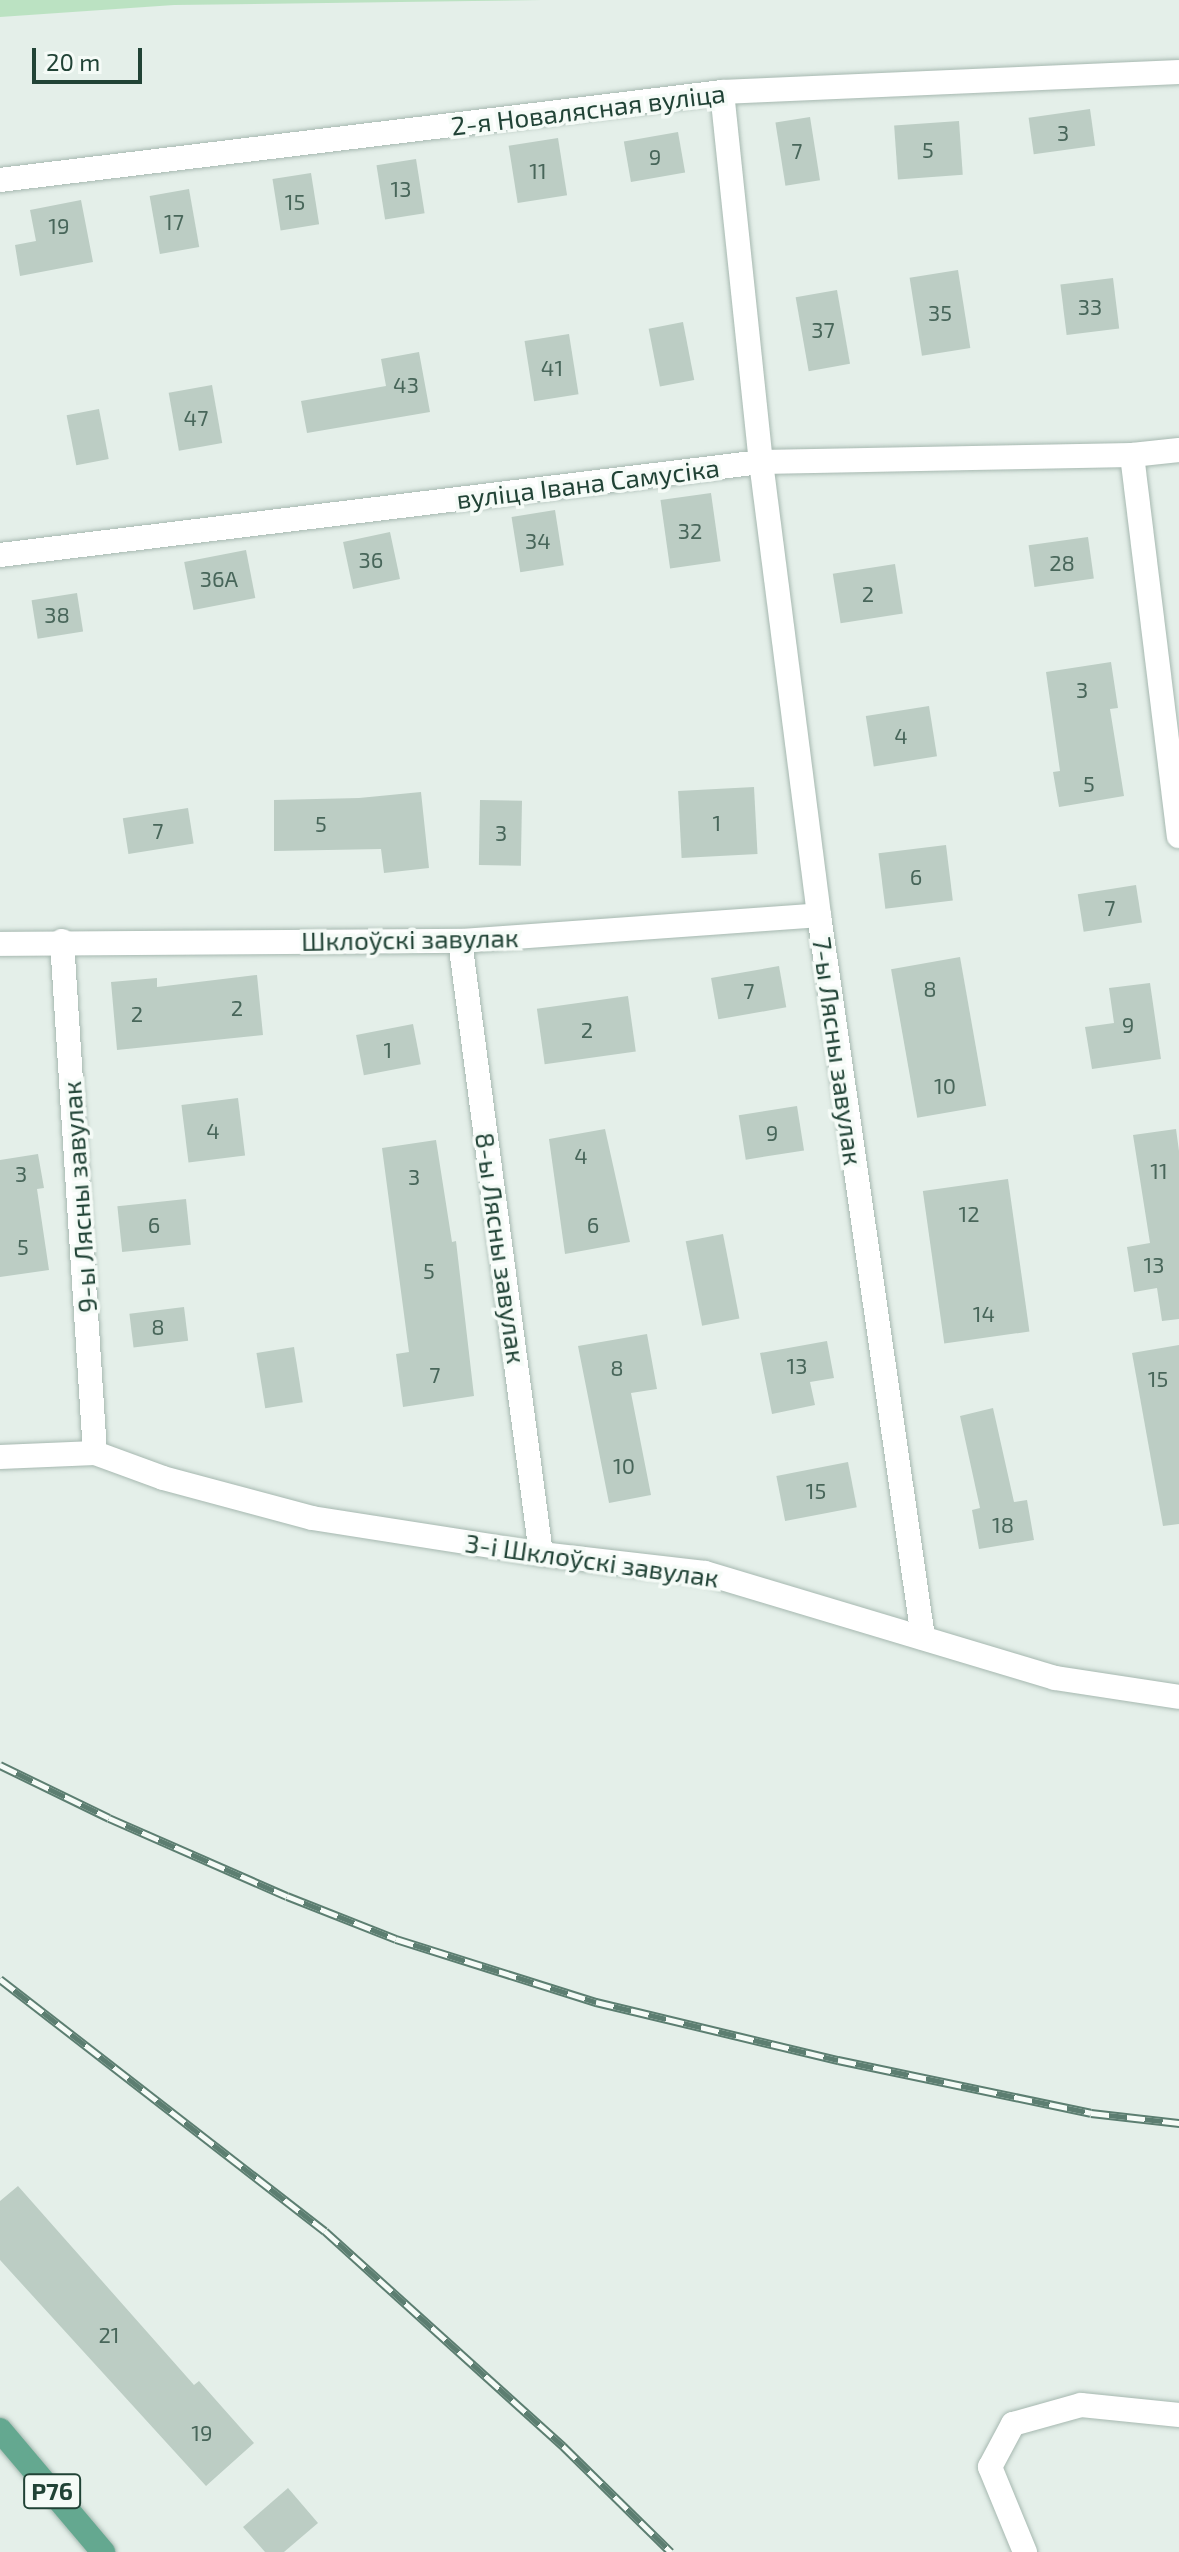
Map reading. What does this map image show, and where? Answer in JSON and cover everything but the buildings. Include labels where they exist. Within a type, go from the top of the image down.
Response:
[{"type":"main road","name":"Р76","points":[[0,2430],[103,2552]]},
{"type":"street","name":"2-я Новалясная вуліца","points":[[0,180],[722,92],[1179,72]]},
{"type":"street","name":"7-ы Лясны завулак","points":[[722,92],[761,462],[819,915],[923,1638]]},
{"type":"street","name":"вуліца Івана Самусіка","points":[[0,555],[761,462],[1132,455],[1179,450]]},
{"type":"street","points":[[1132,455],[1179,836]]},
{"type":"street","name":"Шклоўскі завулак","points":[[0,944],[62,941],[460,941],[819,915]]},
{"type":"street","name":"9-ы Лясны завулак","points":[[62,941],[95,1453]]},
{"type":"street","name":"8-ы Лясны завулак","points":[[460,941],[541,1554]]},
{"type":"street","name":"3-і Шклоўскі завулак","points":[[0,1457],[95,1453],[163,1478],[312,1518],[541,1554],[705,1573],[1055,1678],[1179,1697]]},
{"type":"street","points":[[1025,2552],[990,2467],[1013,2424],[1081,2405],[1179,2415]]},
{"type":"green space","points":[[0,0],[542,0],[174,5],[0,17]]},
{"type":"railway","points":[[0,1765],[109,1818],[287,1896],[396,1939],[596,2002],[838,2060],[1091,2113],[1179,2123]]},
{"type":"railway","points":[[0,1979],[325,2231],[563,2446],[671,2552]]}]
